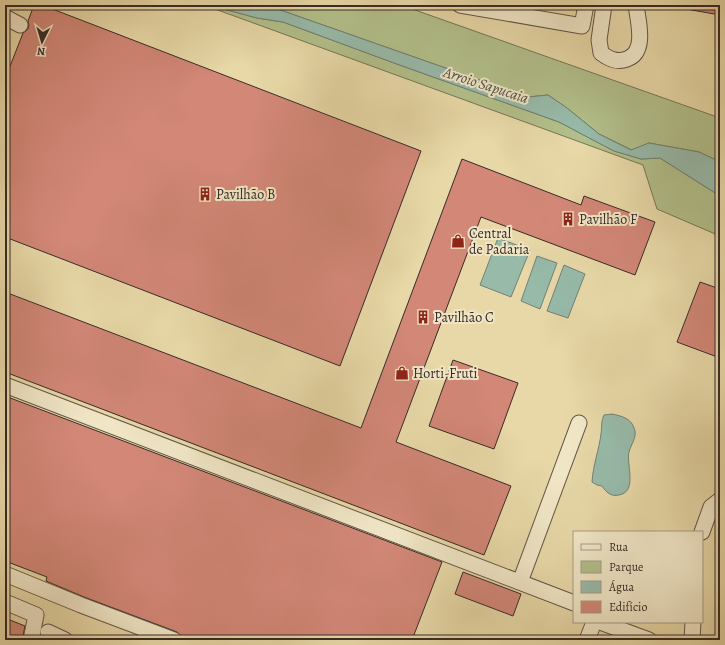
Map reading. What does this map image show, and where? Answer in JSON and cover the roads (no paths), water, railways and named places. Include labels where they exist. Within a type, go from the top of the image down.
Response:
[{"type":"lane","points":[[460,5],[582,26],[586,5]]},
{"type":"lane","points":[[604,5],[599,40],[601,53],[610,59],[620,62],[633,57],[638,49],[639,34],[636,5]]},
{"type":"lane","points":[[5,17],[20,25]]},
{"type":"lane","points":[[5,385],[573,603]]},
{"type":"lane","points":[[520,582],[579,423]]},
{"type":"lane","points":[[702,531],[711,507],[720,500]]},
{"type":"lane","points":[[5,574],[81,605],[174,640]]},
{"type":"lane","points":[[5,602],[36,615],[31,640]]},
{"type":"lane","points":[[587,640],[594,623]]},
{"type":"lane","points":[[603,623],[649,640]]},
{"type":"lane","points":[[692,623],[692,640]]},
{"type":"lane","points":[[48,632],[65,640]]},
{"type":"water","name":"Arroio Sapucaia","points":[[214,5],[266,5],[528,97],[548,95],[567,108],[599,134],[631,150],[649,143],[699,152],[720,162],[720,196],[660,158],[641,159],[614,151],[559,122],[283,22],[257,18]]},
{"type":"water","points":[[498,238],[530,250],[511,297],[480,285]]},
{"type":"water","points":[[537,256],[557,263],[540,309],[521,301]]},
{"type":"water","points":[[564,265],[585,274],[568,318],[547,311]]},
{"type":"water","points":[[612,414],[631,422],[635,431],[634,440],[628,457],[630,483],[625,493],[619,495],[609,494],[602,486],[592,482],[603,417],[604,415]]},
{"type":"place","name":"Pavilhão B","points":[[205,194]]},
{"type":"place","name":"Pavilhão F","points":[[568,219]]},
{"type":"place","name":"Central de Padaria","points":[[458,241]]},
{"type":"place","name":"Pavilhão C","points":[[423,317]]},
{"type":"place","name":"Horti-Fruti","points":[[402,373]]}]
